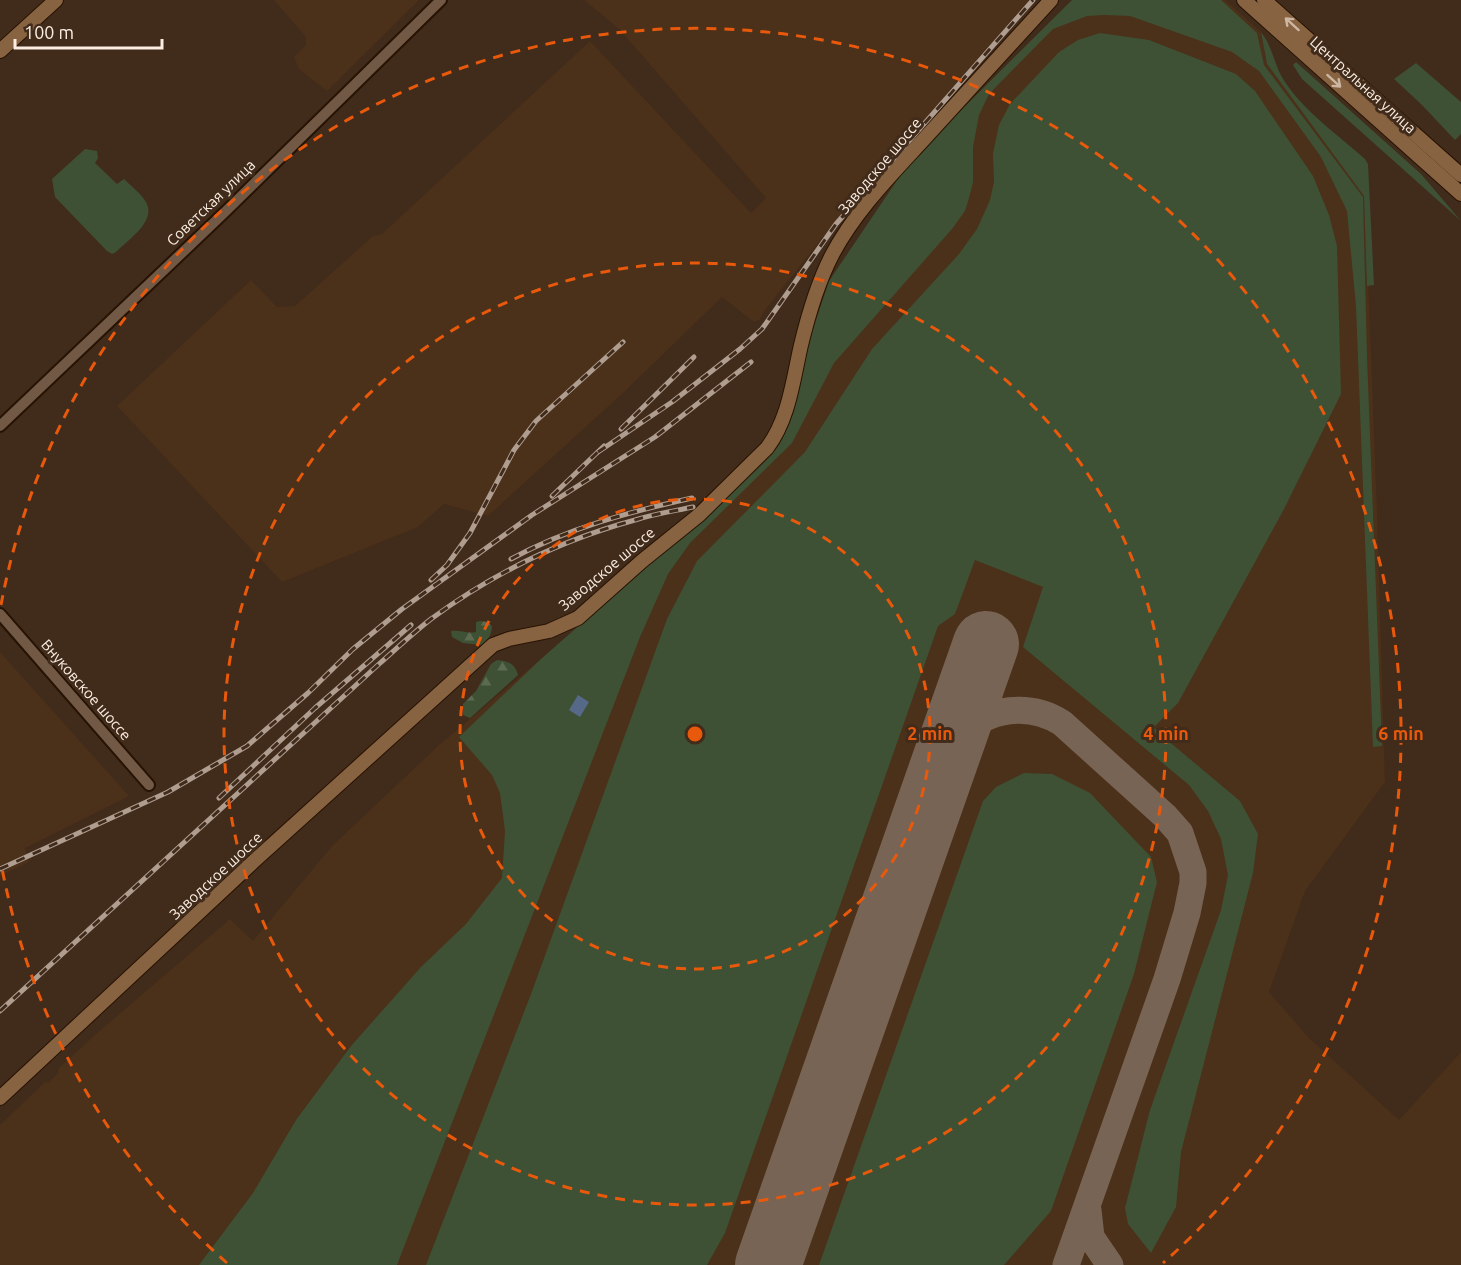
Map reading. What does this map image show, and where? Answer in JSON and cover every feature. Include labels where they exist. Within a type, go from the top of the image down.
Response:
[{"type":"street","points":[[0,51],[56,0]]},
{"type":"street","name":"Советская улица","points":[[0,426],[441,0]]},
{"type":"street","name":"Заводское шоссе","points":[[0,1098],[145,966],[253,862],[493,645],[509,639],[549,631],[578,618],[642,561],[699,515],[767,448],[784,418],[802,341],[820,285],[832,256],[846,232],[880,188],[1051,0]]},
{"type":"street","name":"Центральная улица","points":[[1244,0],[1461,194]]},
{"type":"street","name":"Центральная улица","points":[[1264,0],[1461,175]]},
{"type":"street","name":"Внуковское шоссе","points":[[0,614],[149,785]]},
{"type":"shaded area","points":[[274,0],[419,0],[327,91],[299,69],[294,57],[306,45],[306,37]]},
{"type":"shaded area","points":[[584,0],[1029,0],[838,218],[759,320],[754,322],[722,297],[623,393],[488,516],[444,504],[418,527],[282,582],[117,406],[251,280],[277,307],[295,306],[373,236],[382,234],[590,41],[751,213],[766,198],[620,30]]},
{"type":"shaded area","points":[[1074,0],[1225,0],[1261,32],[1267,64],[1365,196],[1385,782],[1305,891],[1269,992],[1309,1038],[1399,1120],[1461,1052],[1461,1265],[0,1265],[0,1125],[45,1082],[48,1083],[58,1073],[59,1068],[96,1034],[230,919],[253,941],[332,846],[439,745],[588,622],[788,441],[940,143]]},
{"type":"shaded area","points":[[0,652],[129,796],[25,848],[29,862],[0,876]]},
{"type":"green space","points":[[1072,0],[1221,0],[1257,33],[1264,65],[1363,197],[1382,746],[1373,747],[1356,306],[1347,211],[1321,157],[1259,71],[1232,52],[1130,16],[1087,16],[1053,29],[989,94],[979,115],[973,147],[973,182],[965,211],[952,229],[834,363],[792,443],[690,543],[668,574],[640,637],[397,1265],[199,1265],[253,1193],[296,1120],[351,1046],[421,967],[466,924],[502,878],[505,831],[500,793],[492,775],[459,737],[541,659],[699,520],[775,443],[829,281],[904,170],[937,134]]},
{"type":"green space","points":[[1261,32],[1281,76],[1293,93],[1368,164],[1374,285],[1367,286],[1364,196],[1267,64]]},
{"type":"green space","points":[[1100,33],[1149,40],[1236,74],[1255,91],[1313,176],[1329,215],[1337,246],[1341,394],[1283,511],[1178,703],[1154,727],[1240,801],[1258,834],[1253,873],[1181,1152],[1176,1207],[1151,1253],[1128,1224],[1125,1208],[1150,1110],[1221,910],[1228,875],[1221,839],[1208,811],[1189,785],[1023,647],[1043,587],[975,560],[955,614],[938,626],[725,1233],[707,1265],[426,1265],[531,994],[667,619],[697,561],[805,452],[872,349],[959,254],[977,229],[990,200],[994,182],[993,153],[999,125],[1010,104],[1059,52],[1078,40]]},
{"type":"green space","points":[[1296,62],[1421,174],[1461,221],[1302,79],[1293,65]]},
{"type":"green space","points":[[1416,63],[1461,102],[1461,134],[1455,140],[1394,79]]},
{"type":"green space","points":[[85,149],[97,151],[98,158],[95,163],[117,184],[124,179],[142,196],[148,206],[146,221],[141,228],[112,254],[55,197],[52,179]]},
{"type":"green space","points":[[476,622],[488,622],[492,627],[489,638],[481,645],[463,643],[452,637],[451,631],[476,632]]},
{"type":"green space","points":[[497,660],[510,663],[518,675],[470,718],[463,715],[463,704],[476,691],[491,664]]},
{"type":"green space","points":[[1024,773],[1052,774],[1090,793],[1151,857],[1157,882],[1134,974],[1051,1211],[1004,1265],[819,1265],[983,801],[996,787]]},
{"type":"water","points":[[578,695],[589,702],[580,717],[569,710]]},
{"type":"taxiway","points":[[946,760],[962,736],[972,726],[996,713],[1023,710],[1050,717],[1062,723],[1165,816],[1180,833],[1193,872],[1187,913],[1167,979],[1066,1265]]},
{"type":"taxiway","points":[[1088,1210],[1091,1237],[1110,1265]]},
{"type":"runway","points":[[768,1265],[986,644]]},
{"type":"railway","points":[[598,452],[672,402],[762,329],[836,224],[1033,0]]},
{"type":"railway","points":[[431,580],[447,565],[470,533],[514,450],[536,421],[623,342]]},
{"type":"railway","points":[[621,429],[694,357]]},
{"type":"railway","points":[[0,869],[168,792],[247,746],[308,693],[353,649],[402,609],[532,515],[655,437],[751,362]]},
{"type":"railway","points":[[552,496],[604,446]]},
{"type":"railway","points":[[511,559],[554,538],[599,522],[692,498]]},
{"type":"railway","points":[[0,1011],[431,619],[478,587],[554,548],[607,528],[693,507]]},
{"type":"railway","points":[[219,798],[315,708],[411,625]]}]
